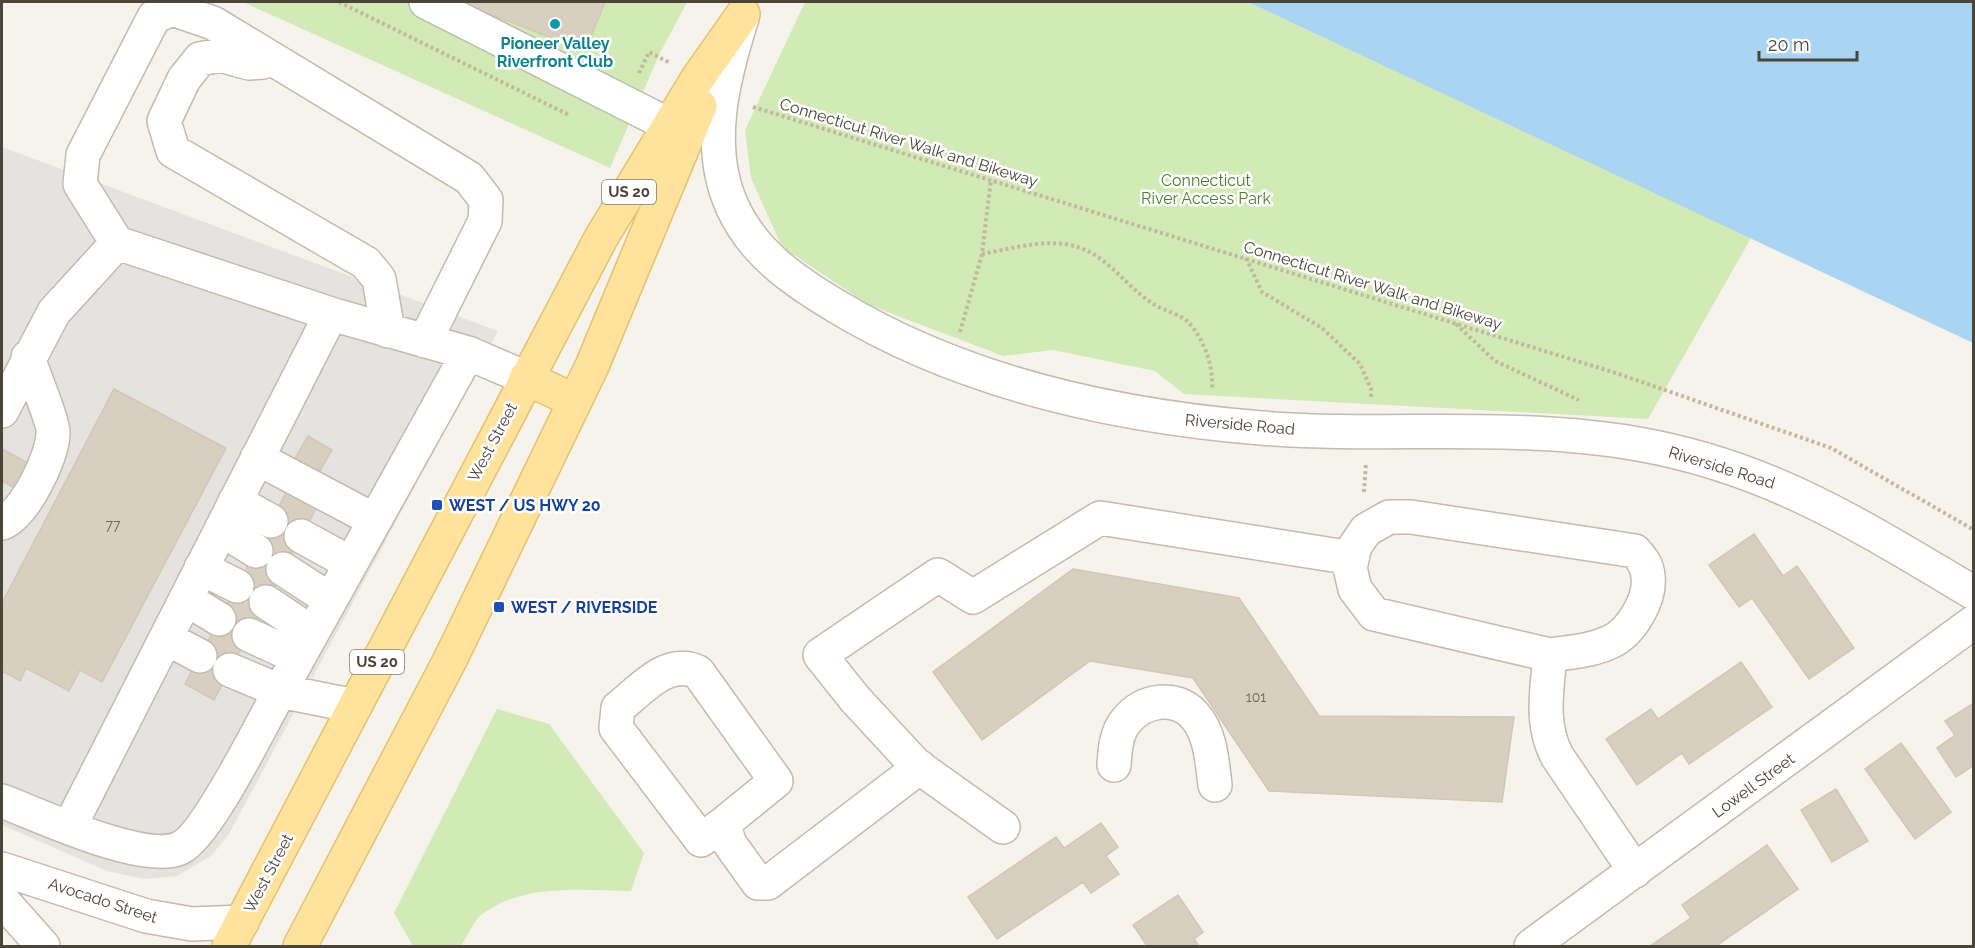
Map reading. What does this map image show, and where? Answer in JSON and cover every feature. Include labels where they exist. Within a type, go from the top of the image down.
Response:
[{"type":"main road","name":"West Street","points":[[235,934],[601,238],[698,78],[746,8]]},
{"type":"main road","name":"US 20","points":[[300,946],[450,660],[575,401],[709,84],[746,8]]},
{"type":"main road","points":[[526,378],[575,401]]},
{"type":"street","points":[[426,2],[669,125]]},
{"type":"street","name":"Riverside Road","points":[[746,8],[720,104],[719,155],[732,207],[750,238],[779,269],[861,322],[905,344],[950,363],[1040,391],[1094,404],[1193,420],[1263,428],[1334,431],[1564,435],[1607,439],[1673,450],[1729,466],[1798,493],[1974,593]]},
{"type":"street","points":[[425,341],[485,221],[486,200],[469,178],[213,23],[172,9],[154,16],[83,155],[80,184],[117,243],[331,315],[468,353],[526,378]]},
{"type":"street","points":[[273,60],[249,63],[220,55],[200,59],[184,79],[164,122],[172,151],[366,263],[379,279],[388,330]]},
{"type":"street","points":[[2,411],[15,360],[54,312],[117,243]]},
{"type":"street","points":[[70,826],[331,315]]},
{"type":"street","points":[[2,801],[136,849],[155,853],[179,849],[202,829],[468,353]]},
{"type":"street","points":[[2,523],[12,519],[38,483],[54,432],[15,360]]},
{"type":"street","points":[[257,458],[374,520]]},
{"type":"street","points":[[228,515],[272,521]]},
{"type":"street","points":[[228,515],[256,551]]},
{"type":"street","points":[[1389,517],[1411,518],[1635,551],[1645,564],[1649,578],[1642,607],[1630,626],[1613,641],[1590,650],[1550,655],[1374,614],[1355,589],[1350,568],[1354,546],[1366,530],[1389,517]]},
{"type":"street","points":[[1003,827],[920,767],[855,699],[820,655],[938,575],[973,597],[1100,518],[1352,558]]},
{"type":"street","points":[[301,536],[350,563]]},
{"type":"street","points":[[201,568],[237,586]]},
{"type":"street","points":[[283,569],[329,599]]},
{"type":"street","points":[[186,598],[219,619]]},
{"type":"street","points":[[266,602],[304,644]]},
{"type":"street","name":"Lowell Street","points":[[1531,946],[1974,622]]},
{"type":"street","points":[[249,635],[304,644]]},
{"type":"street","points":[[166,638],[200,656]]},
{"type":"street","points":[[1550,655],[1544,718],[1549,740],[1635,871]]},
{"type":"street","points":[[687,667],[698,672],[776,781],[723,824],[701,840],[616,728],[618,708],[663,672],[687,667]]},
{"type":"street","points":[[230,670],[280,691],[355,706]]},
{"type":"street","points":[[1114,765],[1116,742],[1125,721],[1142,707],[1158,701],[1177,703],[1194,715],[1205,732],[1215,785]]},
{"type":"street","points":[[723,824],[730,844],[758,883],[768,883],[920,767]]},
{"type":"street","name":"Avocado Street","points":[[2,868],[154,918],[235,934]]},
{"type":"street","points":[[2,900],[43,946]]},
{"type":"path","name":"Connecticut River Walk and Bikeway","points":[[748,105],[1619,374],[1831,448],[1974,531]]},
{"type":"path","points":[[958,341],[982,254],[991,179]]},
{"type":"path","points":[[982,254],[1035,245],[1073,245],[1100,257],[1154,305],[1188,321],[1214,372],[1212,392]]},
{"type":"path","points":[[1246,258],[1262,292],[1322,328],[1360,364],[1371,389],[1370,402]]},
{"type":"path","points":[[1454,322],[1495,361],[1579,400]]},
{"type":"green space","points":[[243,2],[687,2],[659,55],[610,168]]},
{"type":"green space","name":"Connecticut River Access Park","points":[[805,2],[1248,2],[1751,238],[1648,419],[1184,394],[1155,371],[1053,350],[1003,356],[869,305],[782,247],[751,178],[745,130]]},
{"type":"green space","points":[[497,709],[549,724],[644,853],[631,891],[573,890],[534,893],[497,905],[481,915],[461,946],[413,946],[394,913]]},
{"type":"shaded area","points":[[2,147],[498,331],[229,834],[211,856],[177,876],[144,879],[107,871],[2,825],[2,671],[20,681],[26,668],[69,691],[80,670],[102,681],[225,448],[114,389],[2,603]]},
{"type":"water","points":[[1248,2],[1973,2],[1973,343]]},
{"type":"building","name":"Pioneer Valley Riverfront Club","points":[[459,2],[605,2],[585,51]]},
{"type":"building","points":[[114,389],[226,448],[102,682],[80,670],[69,691],[26,668],[20,681],[2,671],[2,603]]},
{"type":"building","points":[[308,436],[332,450],[318,474],[294,460]]},
{"type":"building","points":[[2,449],[35,467],[22,492],[2,481]]},
{"type":"building","points":[[289,487],[319,503],[214,700],[185,684]]},
{"type":"building","points":[[1754,534],[1783,576],[1797,566],[1854,648],[1809,679],[1752,598],[1739,607],[1709,565]]},
{"type":"building","points":[[1073,569],[1239,598],[1319,716],[1514,717],[1502,802],[1269,791],[1193,678],[1090,661],[982,740],[933,672]]},
{"type":"building","points":[[1741,662],[1772,707],[1689,764],[1682,753],[1637,785],[1606,739],[1651,709],[1658,719]]},
{"type":"building","points":[[1974,703],[1974,765],[1956,777],[1937,748],[1955,735],[1945,721]]},
{"type":"building","points":[[1901,743],[1951,812],[1915,839],[1865,769]]},
{"type":"building","points":[[1836,789],[1868,841],[1832,862],[1801,810]]},
{"type":"building","points":[[1101,823],[1118,847],[1106,856],[1119,874],[1091,893],[1083,882],[997,939],[968,897],[1056,837],[1064,848]]},
{"type":"building","points":[[1767,845],[1798,889],[1716,946],[1650,946],[1691,918],[1682,905]]},
{"type":"building","points":[[1178,895],[1203,932],[1194,939],[1199,946],[1147,946],[1133,925]]},
{"type":"place","name":"Pioneer Valley Riverfront Club","points":[[555,24]]},
{"type":"place","name":"WEST / US HWY 20","points":[[437,505]]},
{"type":"place","name":"WEST / RIVERSIDE","points":[[499,607]]}]
